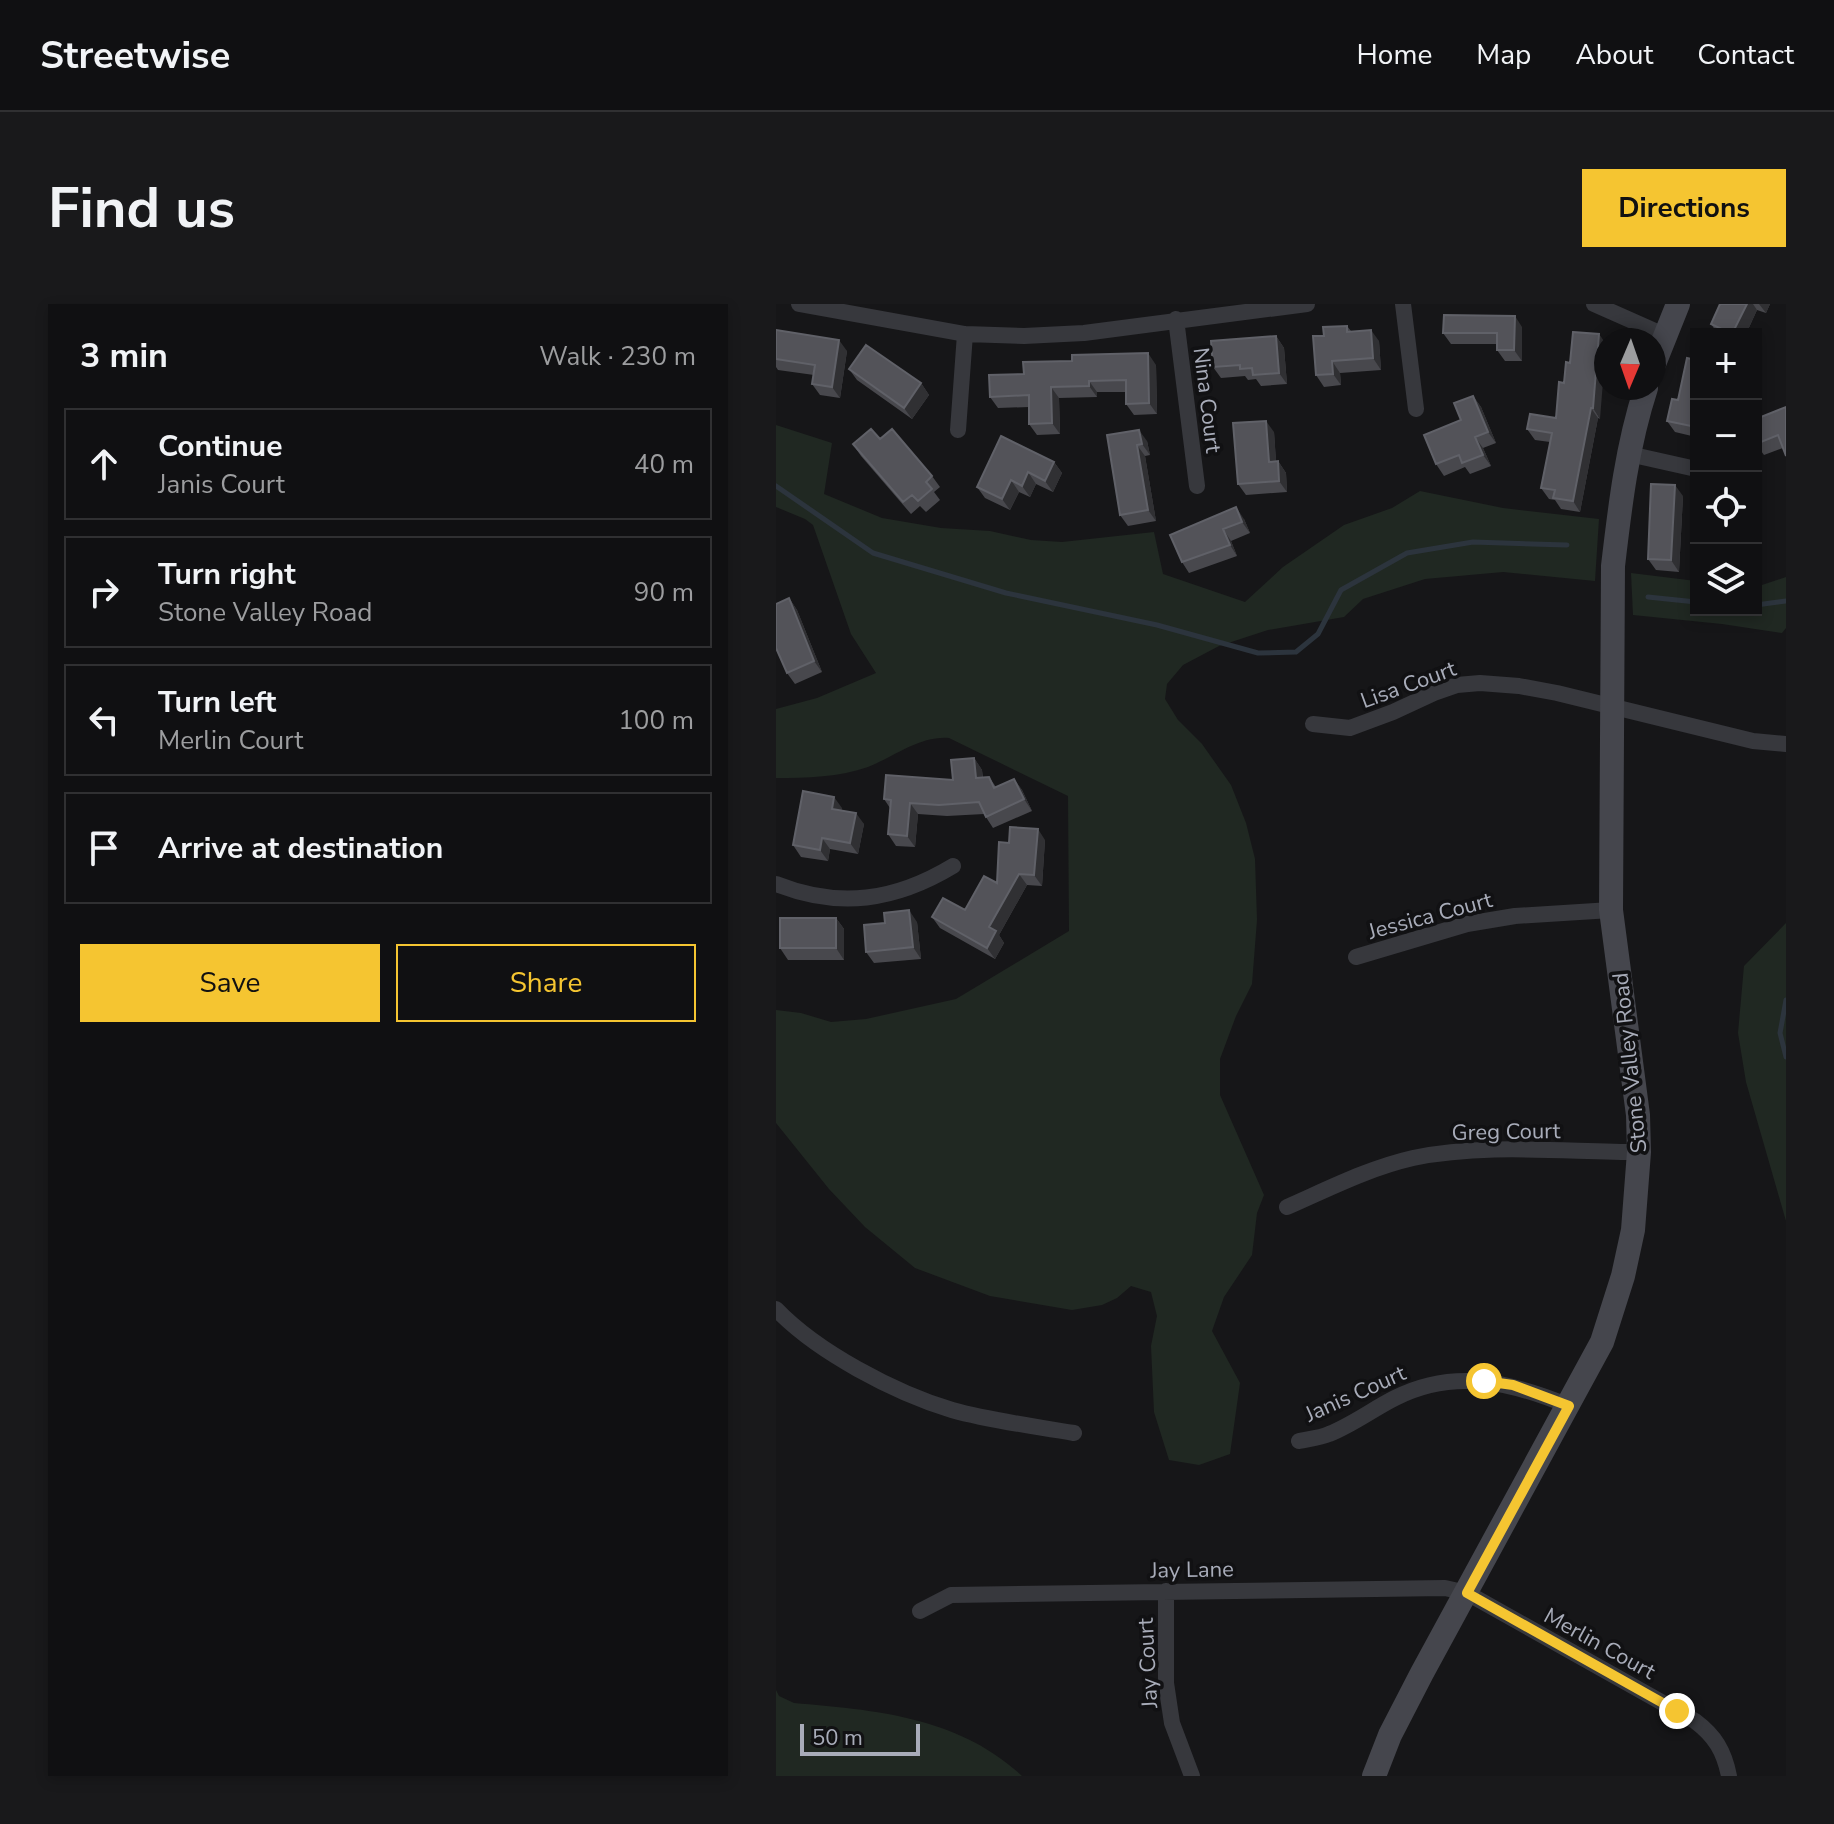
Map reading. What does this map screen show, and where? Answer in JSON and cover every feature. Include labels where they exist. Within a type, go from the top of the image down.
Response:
[{"type":"street","points":[[799,304],[965,334],[1024,336],[1084,333],[1307,304]]},
{"type":"street","points":[[1403,304],[1416,409]]},
{"type":"street","points":[[1594,304],[1648,328]]},
{"type":"street","points":[[1666,331],[1678,304]]},
{"type":"street","name":"Nina Court","points":[[1176,319],[1197,486]]},
{"type":"street","points":[[958,430],[965,334]]},
{"type":"street","name":"Stone Valley Road","points":[[1374,1776],[1390,1735],[1602,1342],[1623,1276],[1633,1230],[1639,1152],[1635,1077],[1611,910],[1611,707],[1613,566],[1629,454],[1643,400]]},
{"type":"street","points":[[1629,454],[1690,468]]},
{"type":"street","name":"Lisa Court","points":[[1313,724],[1350,728],[1457,685],[1480,683],[1519,686],[1753,741],[1786,744]]},
{"type":"street","points":[[776,884],[803,895],[840,900],[881,896],[916,885],[953,866]]},
{"type":"street","name":"Jessica Court","points":[[1356,957],[1467,924],[1515,916],[1611,910]]},
{"type":"street","name":"Greg Court","points":[[1287,1207],[1370,1171],[1411,1159],[1462,1150],[1639,1152]]},
{"type":"street","points":[[776,1309],[793,1327],[857,1368],[903,1390],[951,1409],[1074,1433]]},
{"type":"street","name":"Janis Court","points":[[1299,1441],[1329,1434],[1397,1396],[1455,1381],[1513,1385],[1569,1406]]},
{"type":"street","name":"Jay Lane","points":[[920,1611],[951,1595],[1445,1588],[1467,1593]]},
{"type":"street","name":"Jay Court","points":[[1166,1591],[1166,1683],[1172,1723],[1192,1776]]},
{"type":"street","name":"Merlin Court","points":[[1467,1593],[1695,1721],[1712,1734],[1722,1751],[1729,1776]]},
{"type":"shaded area","points":[[776,425],[832,443],[824,494],[882,518],[1062,542],[1154,532],[1163,574],[1245,602],[1283,567],[1344,525],[1392,508],[1420,491],[1503,508],[1599,519],[1595,581],[1503,572],[1425,579],[1363,599],[1344,617],[1268,630],[1219,646],[1183,665],[1167,684],[1165,699],[1178,720],[1202,744],[1231,785],[1246,823],[1255,859],[1257,920],[1252,984],[1220,1059],[1220,1095],[1264,1195],[1257,1213],[1252,1255],[1224,1297],[1212,1331],[1240,1383],[1230,1454],[1199,1465],[1169,1460],[1154,1412],[1151,1346],[1157,1316],[1151,1292],[1131,1286],[1102,1305],[1072,1310],[990,1296],[915,1268],[865,1227],[829,1189],[776,1123],[776,1010],[831,1022],[866,1019],[956,999],[1069,931],[1068,796],[949,738],[918,743],[868,767],[846,773],[776,778],[776,709],[817,698],[876,673],[851,634],[813,525],[776,507]]},
{"type":"shaded area","points":[[1631,573],[1690,580],[1690,616],[1762,616],[1762,585],[1786,577],[1786,628],[1782,633],[1633,615]]},
{"type":"shaded area","points":[[1786,923],[1786,1221],[1746,1082],[1738,1033],[1744,966]]},
{"type":"shaded area","points":[[776,1690],[779,1696],[794,1703],[886,1714],[944,1729],[997,1756],[1022,1776],[776,1776]]},
{"type":"building","points":[[1720,304],[1747,304],[1735,328],[1719,328],[1711,324]]},
{"type":"building","points":[[1444,315],[1515,316],[1514,350],[1497,350],[1497,333],[1443,333]]},
{"type":"building","points":[[1347,326],[1347,332],[1371,330],[1373,358],[1332,361],[1333,374],[1316,375],[1313,336],[1324,336],[1323,327]]},
{"type":"building","points":[[776,330],[839,340],[832,387],[812,384],[815,365],[776,359]]},
{"type":"building","points":[[1573,332],[1594,334],[1593,408],[1573,501],[1553,498],[1555,490],[1541,488],[1552,433],[1527,429],[1530,414],[1556,418],[1559,382],[1564,383],[1566,362],[1570,363]]},
{"type":"building","points":[[1276,336],[1279,373],[1253,375],[1252,368],[1240,369],[1240,365],[1213,367],[1211,341]]},
{"type":"building","points":[[866,345],[921,383],[904,408],[849,369]]},
{"type":"building","points":[[1148,353],[1149,403],[1126,404],[1126,380],[1089,381],[1089,386],[1051,387],[1052,423],[1029,424],[1029,395],[990,397],[989,375],[1024,374],[1023,362],[1072,361],[1072,355]]},
{"type":"building","points":[[1687,358],[1690,359],[1690,426],[1667,421],[1672,399],[1678,400]]},
{"type":"building","points":[[1473,396],[1488,432],[1475,437],[1483,455],[1462,463],[1459,455],[1436,464],[1424,435],[1461,420],[1454,403]]},
{"type":"building","points":[[1786,407],[1786,456],[1778,435],[1762,442],[1762,417]]},
{"type":"building","points":[[1266,421],[1269,462],[1278,461],[1279,481],[1238,484],[1233,423]]},
{"type":"building","points":[[871,429],[880,439],[892,429],[932,476],[926,482],[932,489],[918,501],[912,495],[903,502],[853,444]]},
{"type":"building","points":[[1139,430],[1142,444],[1137,445],[1148,510],[1120,515],[1107,435]]},
{"type":"building","points":[[1001,436],[1054,462],[1045,481],[1028,472],[1022,486],[1011,480],[1002,499],[977,487]]},
{"type":"building","points":[[1651,484],[1675,485],[1671,560],[1648,559]]},
{"type":"building","points":[[1236,507],[1242,522],[1223,529],[1230,545],[1182,562],[1170,535]]},
{"type":"building","points":[[789,598],[814,661],[787,673],[776,648],[776,604]]},
{"type":"building","points":[[974,758],[976,778],[989,777],[994,788],[1014,779],[1024,799],[986,817],[979,802],[939,805],[910,803],[907,836],[888,834],[891,800],[884,799],[886,775],[953,780],[951,760]]},
{"type":"building","points":[[803,791],[834,797],[832,809],[856,813],[850,843],[822,838],[820,850],[793,845]]},
{"type":"building","points":[[1010,827],[1038,829],[1034,875],[1019,874],[989,927],[996,931],[987,948],[932,917],[943,898],[965,910],[984,876],[997,883],[999,842],[1009,843]]},
{"type":"building","points":[[909,910],[913,947],[866,952],[864,925],[885,923],[884,913]]},
{"type":"building","points":[[780,918],[836,918],[836,948],[780,948]]},
{"type":"waterway","points":[[776,486],[873,553],[1006,593],[1157,625],[1258,653],[1296,652],[1318,634],[1341,590],[1407,553],[1473,542],[1567,545]]},
{"type":"waterway","points":[[1648,597],[1690,601]]},
{"type":"waterway","points":[[1762,604],[1786,601]]},
{"type":"waterway","points":[[1786,1000],[1780,1033],[1786,1057]]},
{"type":"route","points":[[1484,1381],[1513,1385],[1569,1406],[1467,1593],[1677,1711]]}]
